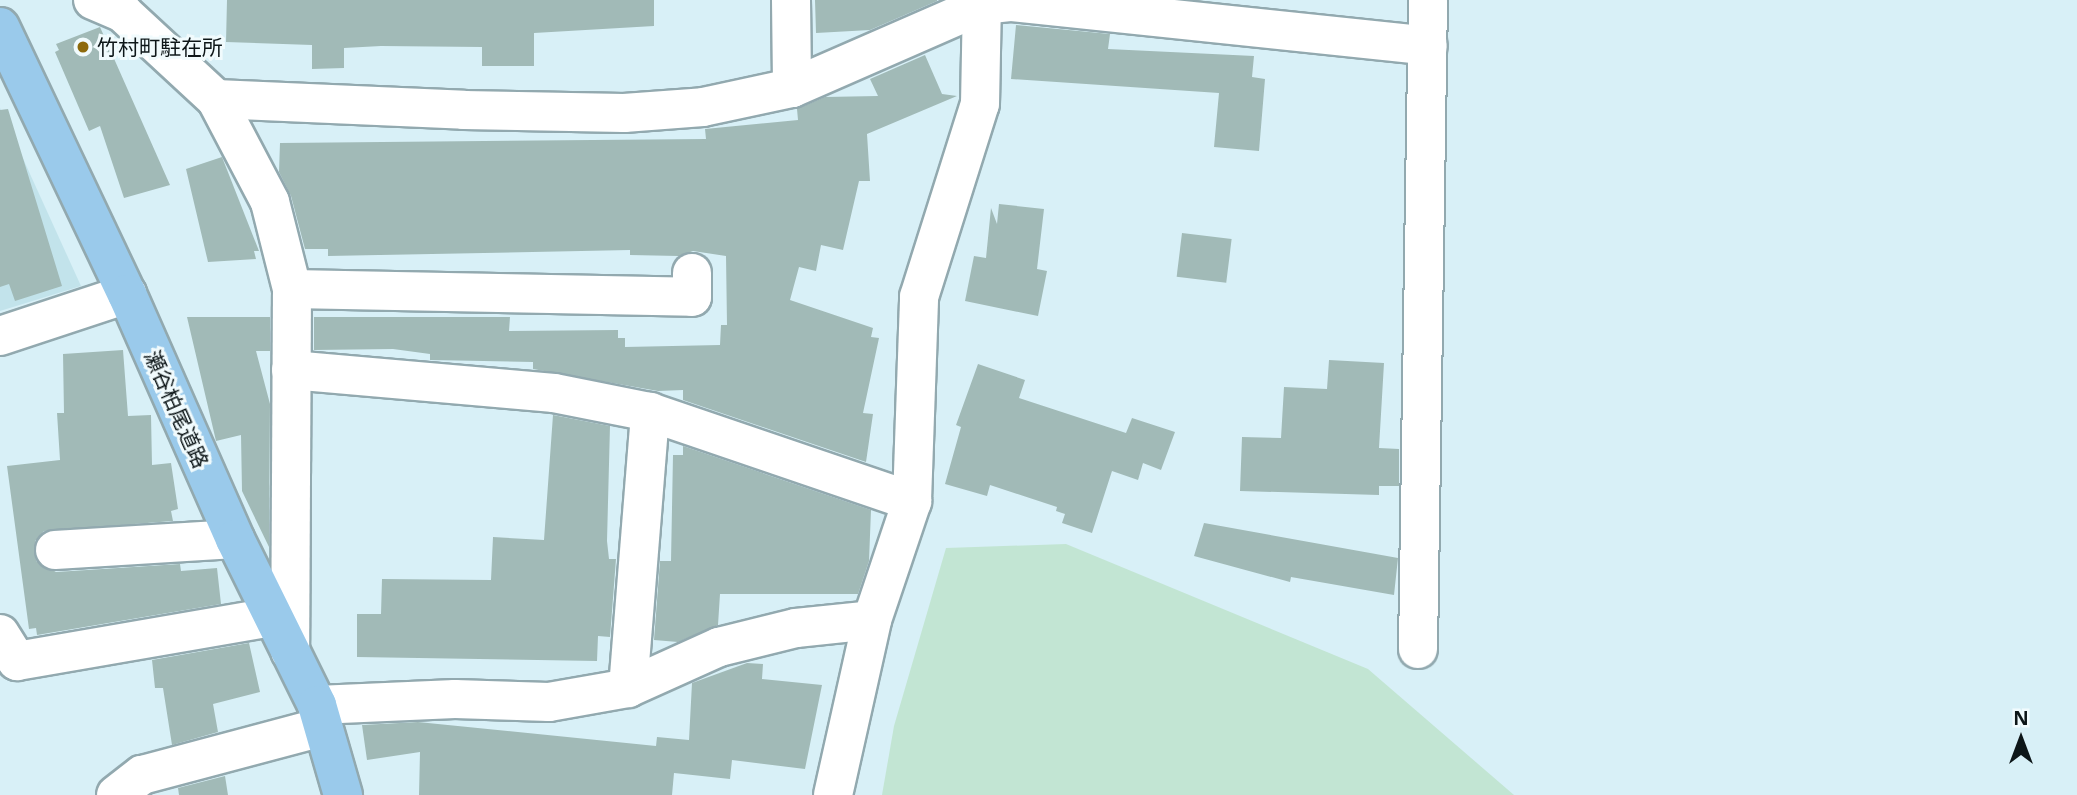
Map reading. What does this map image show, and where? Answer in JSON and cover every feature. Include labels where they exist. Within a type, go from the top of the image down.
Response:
[{"type":"main road","name":"瀬谷柏尾道路","points":[[0,27],[127,294],[235,539],[320,716],[344,795]]},
{"type":"street","points":[[791,0],[792,88]]},
{"type":"street","points":[[1418,649],[1428,0]]},
{"type":"street","points":[[833,795],[872,620],[912,501],[919,297],[980,104],[985,2]]},
{"type":"street","points":[[216,99],[624,113],[703,107],[792,88],[985,2],[1012,2],[1428,46]]},
{"type":"street","points":[[113,4],[216,99],[270,202],[292,289],[290,651]]},
{"type":"street","points":[[292,289],[692,298]]},
{"type":"street","points":[[0,336],[127,294]]},
{"type":"street","points":[[291,370],[554,393],[650,412],[912,501]]},
{"type":"street","points":[[628,688],[650,412]]},
{"type":"street","points":[[55,550],[235,539]]},
{"type":"street","points":[[0,634],[17,661],[273,617]]},
{"type":"street","points":[[116,795],[142,775],[320,716],[455,699],[549,702],[628,688],[719,646],[796,628],[872,620]]},
{"type":"shaded area","points":[[0,108],[81,286],[0,311]]},
{"type":"green space","points":[[1066,544],[1368,669],[1514,795],[882,795],[894,726],[946,548]]},
{"type":"building","points":[[227,0],[654,0],[654,26],[534,33],[534,66],[482,66],[482,47],[381,46],[344,48],[344,68],[312,69],[312,45],[226,42]]},
{"type":"building","points":[[815,0],[937,1],[870,30],[816,33]]},
{"type":"building","points":[[1016,25],[1110,34],[1108,49],[1254,56],[1252,77],[1265,79],[1259,151],[1214,147],[1219,93],[1011,79]]},
{"type":"building","points":[[100,27],[170,185],[124,198],[100,126],[89,131],[55,52],[59,50],[56,44]]},
{"type":"building","points":[[925,55],[942,94],[957,96],[867,134],[870,181],[859,181],[843,250],[821,245],[816,271],[799,267],[790,300],[873,328],[871,337],[879,338],[863,413],[873,414],[866,462],[683,400],[683,390],[658,391],[533,369],[533,362],[430,360],[430,354],[393,349],[314,350],[314,317],[510,317],[509,331],[618,330],[618,338],[625,338],[625,347],[720,345],[721,325],[727,325],[726,256],[693,251],[679,256],[630,255],[630,250],[328,256],[328,249],[305,249],[291,196],[279,172],[280,143],[706,139],[705,129],[798,120],[797,109],[825,97],[878,96],[870,79]]},
{"type":"building","points":[[8,109],[62,286],[15,301],[9,284],[0,287],[0,110]]},
{"type":"building","points":[[222,157],[259,251],[254,251],[256,259],[208,262],[186,169]]},
{"type":"building","points":[[999,204],[1044,209],[1037,269],[1047,271],[1038,316],[965,301],[974,256],[986,258],[991,208],[997,224]]},
{"type":"building","points":[[1182,233],[1232,239],[1226,283],[1177,277]]},
{"type":"building","points":[[187,317],[270,317],[270,351],[256,351],[270,404],[269,547],[242,491],[241,435],[216,441]]},
{"type":"building","points":[[123,350],[128,416],[151,415],[152,465],[171,463],[178,509],[171,511],[173,521],[44,531],[35,541],[36,561],[56,572],[180,564],[181,571],[217,568],[221,604],[37,635],[36,628],[29,629],[7,466],[60,460],[57,413],[64,413],[63,354]]},
{"type":"building","points":[[1329,360],[1384,363],[1379,448],[1399,449],[1399,486],[1379,486],[1379,495],[1240,491],[1242,437],[1281,438],[1284,387],[1327,389]]},
{"type":"building","points":[[978,364],[1025,380],[1019,398],[1126,433],[1132,418],[1175,432],[1161,470],[1143,463],[1138,480],[1112,471],[1092,533],[1062,523],[1065,514],[1056,511],[1057,507],[990,485],[987,496],[945,484],[961,427],[956,425]]},
{"type":"building","points":[[553,415],[610,426],[607,541],[609,559],[616,559],[610,637],[598,636],[597,661],[357,657],[357,614],[381,614],[382,579],[491,580],[493,537],[544,540]]},
{"type":"building","points":[[683,446],[871,510],[869,561],[858,594],[720,594],[718,625],[678,642],[654,640],[660,561],[671,561],[673,455],[683,455]]},
{"type":"building","points":[[1204,523],[1398,558],[1394,595],[1291,577],[1290,582],[1194,556]]},
{"type":"building","points":[[249,643],[260,692],[213,704],[218,732],[172,745],[163,688],[155,688],[152,660]]},
{"type":"building","points":[[747,663],[763,664],[762,679],[822,685],[805,769],[732,760],[730,779],[674,773],[672,795],[419,795],[420,752],[367,760],[362,725],[418,722],[656,746],[657,737],[689,740],[692,683]]},
{"type":"building","points":[[225,776],[228,795],[179,795],[178,788]]},
{"type":"place","name":"竹村町駐在所","points":[[83,47]]}]
